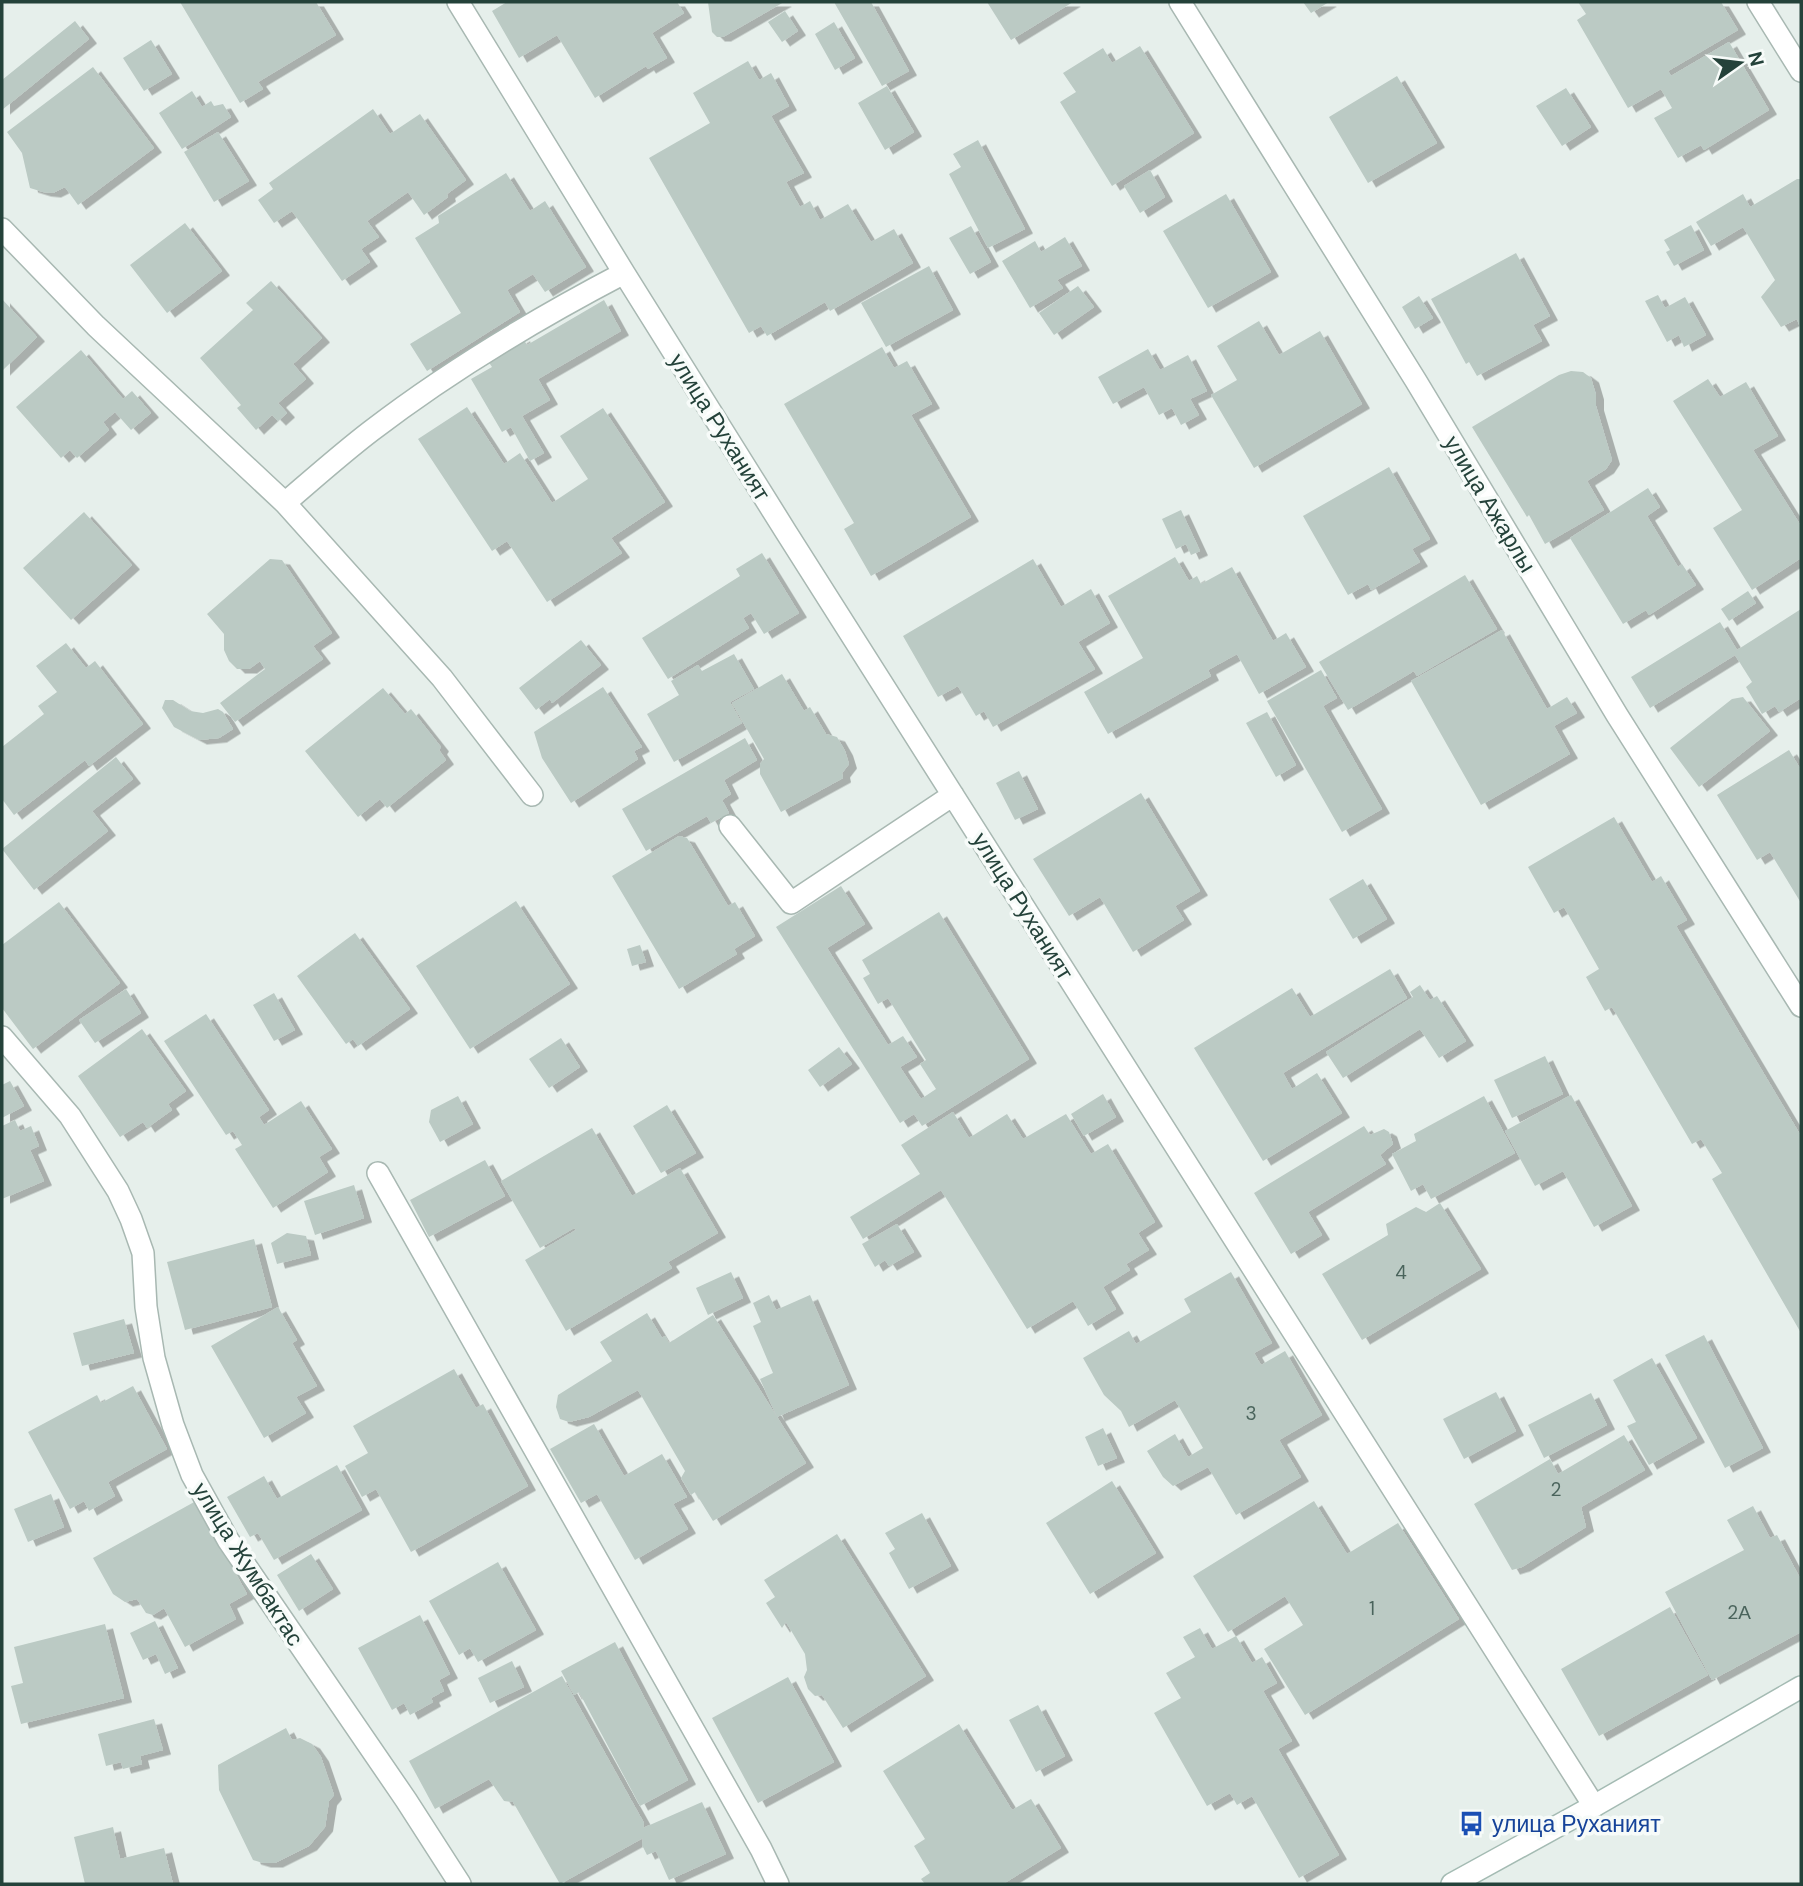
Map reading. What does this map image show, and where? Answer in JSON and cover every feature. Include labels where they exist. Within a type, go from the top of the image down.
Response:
[{"type":"street","name":"улица Руханият","points":[[458,2],[624,273],[1594,1806]]},
{"type":"street","name":"улица Ажарлы","points":[[1180,2],[1416,381],[1617,715],[1801,1006]]},
{"type":"street","points":[[1758,2],[1801,71]]},
{"type":"street","points":[[2,229],[96,326],[285,503],[442,678],[532,795]]},
{"type":"street","points":[[285,503],[371,431],[480,355],[624,273]]},
{"type":"street","points":[[730,826],[791,903],[953,795]]},
{"type":"street","name":"улица Жумбактас","points":[[2,1037],[70,1116],[118,1191],[131,1219],[143,1253],[146,1307],[154,1358],[173,1425],[192,1475],[228,1540],[406,1800],[460,1884]]},
{"type":"street","points":[[378,1173],[761,1849],[778,1884]]},
{"type":"street","points":[[1452,1884],[1801,1687]]},
{"type":"building","points":[[180,2],[316,2],[336,35],[258,82],[263,89],[240,103]]},
{"type":"building","points":[[507,2],[677,2],[684,13],[652,33],[667,58],[648,69],[646,66],[595,98],[557,35],[519,58],[492,11]]},
{"type":"building","points":[[708,2],[784,2],[723,37],[717,37],[712,32]]},
{"type":"building","points":[[834,2],[871,2],[909,71],[882,86]]},
{"type":"building","points":[[987,2],[1073,2],[1011,40]]},
{"type":"building","points":[[1303,2],[1329,2],[1311,13]]},
{"type":"building","points":[[1578,2],[1721,2],[1738,30],[1668,71],[1671,76],[1729,42],[1769,110],[1704,150],[1701,145],[1678,158],[1654,118],[1672,108],[1661,89],[1628,108],[1577,20],[1586,14]]},
{"type":"building","points":[[785,11],[798,31],[782,42],[768,22]]},
{"type":"building","points":[[75,21],[89,39],[2,110],[2,80]]},
{"type":"building","points":[[834,22],[855,58],[835,70],[815,34]]},
{"type":"building","points":[[151,40],[172,74],[144,91],[123,58]]},
{"type":"building","points":[[1140,46],[1194,133],[1112,186],[1060,102],[1076,92],[1063,73],[1103,48],[1112,63]]},
{"type":"building","points":[[748,61],[759,80],[771,73],[789,106],[771,116],[804,173],[786,182],[800,207],[810,201],[820,220],[848,204],[871,242],[894,229],[913,263],[830,311],[825,302],[767,336],[761,326],[749,333],[649,158],[710,123],[693,93]]},
{"type":"building","points":[[93,67],[154,148],[78,205],[65,187],[53,193],[30,188],[22,153],[7,132]]},
{"type":"building","points":[[1397,76],[1437,143],[1368,183],[1329,117]]},
{"type":"building","points":[[887,86],[914,132],[885,150],[858,103]]},
{"type":"building","points":[[1566,88],[1591,127],[1562,146],[1536,106]]},
{"type":"building","points":[[192,91],[202,107],[211,101],[214,106],[223,104],[231,117],[182,149],[159,113]]},
{"type":"building","points":[[373,109],[390,134],[420,114],[466,180],[424,215],[408,192],[367,221],[379,237],[361,249],[370,262],[342,281],[292,211],[274,223],[258,200],[273,189],[269,183]]},
{"type":"building","points":[[218,132],[249,181],[214,202],[184,152]]},
{"type":"building","points":[[978,140],[1025,229],[988,248],[949,174],[961,167],[953,154]]},
{"type":"building","points":[[1150,170],[1165,197],[1140,213],[1124,186]]},
{"type":"building","points":[[506,173],[530,211],[545,201],[586,267],[545,292],[533,274],[507,290],[520,312],[427,371],[410,344],[461,313],[415,238],[439,223],[438,216]]},
{"type":"building","points":[[1801,179],[1801,330],[1797,319],[1781,327],[1761,297],[1775,280],[1743,227],[1711,246],[1696,222],[1743,194],[1750,207]]},
{"type":"building","points":[[1226,194],[1271,272],[1208,308],[1163,231]]},
{"type":"building","points":[[185,223],[222,271],[167,313],[130,265]]},
{"type":"building","points":[[1691,225],[1704,250],[1674,266],[1666,252],[1670,250],[1664,240]]},
{"type":"building","points":[[971,226],[991,262],[970,274],[949,238]]},
{"type":"building","points":[[1065,237],[1082,266],[1057,280],[1063,288],[1030,308],[1002,261],[1035,241],[1041,252]]},
{"type":"building","points":[[1516,253],[1550,316],[1533,325],[1542,341],[1477,376],[1469,362],[1466,364],[1431,299]]},
{"type":"building","points":[[929,266],[953,310],[886,347],[861,303]]},
{"type":"building","points":[[271,281],[322,338],[293,364],[306,379],[278,403],[287,413],[278,421],[272,415],[256,430],[237,408],[241,405],[200,358],[253,310],[246,303]]},
{"type":"building","points":[[1078,286],[1094,307],[1054,335],[1039,313]]},
{"type":"building","points":[[1658,295],[1665,308],[1685,297],[1706,335],[1684,347],[1679,335],[1667,342],[1645,301]]},
{"type":"building","points":[[1419,296],[1433,318],[1415,329],[1402,307]]},
{"type":"building","points":[[2,299],[37,337],[2,371]]},
{"type":"building","points":[[604,300],[621,331],[538,379],[550,400],[522,416],[544,453],[530,461],[511,427],[502,432],[471,379],[492,367],[486,358],[522,337],[527,345]]},
{"type":"building","points":[[1259,321],[1279,355],[1320,331],[1362,404],[1254,468],[1211,395],[1237,380],[1217,346]]},
{"type":"building","points":[[882,347],[894,368],[907,361],[932,404],[911,415],[971,517],[871,576],[844,529],[854,523],[784,404]]},
{"type":"building","points":[[1148,349],[1160,370],[1188,355],[1207,391],[1190,399],[1199,415],[1181,425],[1172,408],[1159,415],[1144,387],[1113,404],[1098,377]]},
{"type":"building","points":[[81,350],[123,399],[132,391],[151,413],[131,430],[115,412],[103,422],[109,430],[77,458],[70,450],[61,458],[16,407]]},
{"type":"building","points":[[1571,371],[1583,372],[1591,378],[1596,406],[1612,460],[1606,469],[1587,481],[1604,510],[1545,544],[1472,427],[1559,375]]},
{"type":"building","points":[[1708,379],[1720,397],[1746,382],[1778,436],[1753,450],[1801,526],[1801,558],[1752,590],[1713,528],[1742,510],[1673,401]]},
{"type":"building","points":[[467,407],[504,464],[520,453],[552,503],[588,479],[560,436],[603,408],[665,502],[611,538],[622,553],[547,602],[507,541],[492,551],[418,439]]},
{"type":"building","points":[[1389,467],[1430,539],[1412,549],[1420,562],[1371,590],[1368,584],[1348,595],[1303,516]]},
{"type":"building","points":[[1648,488],[1660,507],[1647,516],[1678,567],[1682,564],[1696,585],[1649,615],[1646,610],[1623,624],[1570,538]]},
{"type":"building","points":[[1181,510],[1200,551],[1191,555],[1186,544],[1176,549],[1162,519]]},
{"type":"building","points":[[84,512],[132,565],[71,620],[23,568]]},
{"type":"building","points":[[762,553],[799,613],[764,634],[751,613],[743,618],[749,628],[668,679],[642,638],[740,576],[736,569]]},
{"type":"building","points":[[1175,557],[1189,581],[1197,576],[1201,584],[1232,567],[1273,641],[1286,633],[1306,667],[1259,694],[1237,654],[1208,670],[1211,676],[1108,734],[1084,692],[1143,658],[1108,596]]},
{"type":"building","points":[[270,559],[282,560],[332,633],[313,646],[323,659],[235,722],[220,703],[265,669],[260,661],[249,669],[237,669],[224,650],[224,634],[207,614]]},
{"type":"building","points":[[1033,559],[1061,607],[1091,589],[1110,623],[1078,642],[1095,669],[993,727],[984,711],[976,716],[958,686],[938,697],[903,636]]},
{"type":"building","points":[[1465,575],[1497,629],[1417,676],[1414,671],[1348,710],[1319,662]]},
{"type":"building","points":[[1748,591],[1756,603],[1729,621],[1721,609]]},
{"type":"building","points":[[1801,609],[1801,698],[1779,712],[1775,706],[1762,714],[1746,687],[1752,682],[1735,655],[1650,708],[1631,677],[1720,622],[1737,650]]},
{"type":"building","points":[[1502,630],[1547,709],[1567,697],[1577,713],[1554,726],[1570,754],[1481,805],[1411,681]]},
{"type":"building","points":[[581,640],[601,665],[552,703],[550,699],[536,710],[519,688]]},
{"type":"building","points":[[66,643],[86,668],[95,661],[143,724],[89,766],[85,760],[14,815],[2,799],[2,747],[44,714],[38,706],[57,692],[36,666]]},
{"type":"building","points":[[734,654],[754,689],[730,702],[742,723],[674,762],[647,714],[679,695],[671,681],[698,665],[702,671]]},
{"type":"building","points":[[1321,670],[1337,698],[1323,706],[1382,809],[1342,832],[1267,701]]},
{"type":"building","points":[[782,674],[804,711],[810,707],[826,734],[837,737],[849,764],[842,773],[843,778],[781,812],[760,774],[760,764],[764,759],[732,703]]},
{"type":"building","points":[[603,687],[642,747],[634,751],[638,759],[571,803],[542,758],[534,732]]},
{"type":"building","points":[[383,688],[405,714],[411,709],[441,747],[439,750],[446,760],[387,808],[380,799],[358,817],[305,751]]},
{"type":"building","points":[[1743,697],[1770,731],[1699,787],[1670,748],[1732,699]]},
{"type":"building","points":[[165,700],[173,700],[190,711],[203,713],[218,709],[223,712],[233,729],[219,738],[199,740],[174,727],[162,708]]},
{"type":"building","points":[[1267,712],[1296,765],[1276,777],[1246,723]]},
{"type":"building","points":[[745,738],[757,760],[724,780],[731,794],[722,800],[729,813],[711,823],[707,816],[646,851],[622,809]]},
{"type":"building","points":[[1789,750],[1801,770],[1801,903],[1770,852],[1757,860],[1717,795]]},
{"type":"building","points":[[116,757],[133,779],[92,811],[108,831],[34,890],[2,849]]},
{"type":"building","points":[[1019,771],[1038,809],[1015,820],[996,783]]},
{"type":"building","points":[[1141,793],[1200,891],[1175,906],[1184,920],[1133,952],[1100,897],[1069,916],[1033,859]]},
{"type":"building","points":[[1614,817],[1652,882],[1661,876],[1687,920],[1676,926],[1801,1136],[1801,1333],[1712,1179],[1722,1173],[1701,1139],[1692,1144],[1612,1007],[1605,1011],[1586,977],[1599,969],[1564,907],[1554,913],[1528,867]]},
{"type":"building","points":[[679,836],[687,838],[728,906],[735,902],[755,936],[734,949],[737,954],[679,989],[612,876]]},
{"type":"building","points":[[1363,879],[1387,919],[1353,939],[1329,899]]},
{"type":"building","points":[[841,886],[865,924],[827,948],[888,1045],[903,1036],[917,1057],[900,1067],[921,1099],[936,1089],[920,1064],[926,1060],[888,998],[878,1004],[863,978],[870,974],[862,960],[939,912],[1029,1059],[922,1126],[914,1114],[900,1123],[776,927]]},
{"type":"building","points":[[516,901],[570,984],[470,1049],[416,966]]},
{"type":"building","points":[[59,902],[120,983],[33,1049],[2,1008],[2,945]]},
{"type":"building","points":[[355,933],[410,1009],[358,1046],[353,1039],[346,1044],[297,976]]},
{"type":"building","points":[[640,945],[646,962],[632,966],[627,949]]},
{"type":"building","points":[[1390,969],[1407,998],[1283,1073],[1292,1089],[1317,1073],[1342,1113],[1263,1161],[1194,1048],[1292,988],[1310,1017]]},
{"type":"building","points":[[1420,985],[1430,1000],[1437,996],[1466,1041],[1439,1058],[1420,1029],[1343,1078],[1326,1052],[1413,997],[1410,992]]},
{"type":"building","points":[[126,989],[141,1013],[95,1043],[79,1020]]},
{"type":"building","points":[[274,993],[295,1030],[274,1041],[253,1005]]},
{"type":"building","points":[[206,1014],[269,1110],[259,1117],[264,1125],[301,1101],[332,1149],[319,1157],[328,1172],[273,1208],[235,1149],[242,1145],[233,1131],[226,1135],[164,1041]]},
{"type":"building","points":[[142,1029],[186,1091],[168,1104],[172,1110],[147,1128],[143,1122],[120,1137],[78,1076]]},
{"type":"building","points":[[561,1038],[580,1067],[549,1088],[529,1059]]},
{"type":"building","points":[[839,1047],[852,1064],[820,1087],[808,1070]]},
{"type":"building","points":[[1545,1056],[1563,1094],[1512,1118],[1494,1080]]},
{"type":"building","points":[[10,1081],[24,1106],[2,1118],[2,1085]]},
{"type":"building","points":[[1103,1094],[1116,1117],[1084,1136],[1071,1114]]},
{"type":"building","points":[[1571,1095],[1632,1206],[1594,1227],[1563,1171],[1535,1186],[1505,1131]]},
{"type":"building","points":[[458,1096],[473,1124],[440,1142],[429,1122],[431,1110]]},
{"type":"building","points":[[1484,1096],[1515,1153],[1431,1199],[1423,1184],[1411,1191],[1392,1154],[1416,1141],[1414,1134]]},
{"type":"building","points":[[667,1105],[696,1153],[661,1173],[633,1126]]},
{"type":"building","points":[[953,1112],[969,1138],[1007,1114],[1023,1139],[1066,1114],[1091,1154],[1108,1144],[1155,1222],[1138,1233],[1149,1250],[1126,1264],[1130,1270],[1103,1287],[1116,1309],[1088,1326],[1073,1301],[1027,1329],[941,1190],[863,1239],[850,1217],[920,1174],[901,1145]]},
{"type":"building","points":[[15,1120],[20,1131],[31,1126],[39,1146],[30,1150],[44,1181],[2,1199],[2,1126]]},
{"type":"building","points":[[1364,1126],[1370,1135],[1384,1129],[1389,1132],[1393,1144],[1380,1155],[1386,1164],[1308,1212],[1322,1235],[1291,1254],[1254,1193]]},
{"type":"building","points":[[592,1128],[632,1196],[680,1168],[718,1233],[668,1262],[672,1268],[566,1331],[525,1260],[576,1230],[574,1228],[540,1248],[501,1181]]},
{"type":"building","points":[[485,1160],[505,1196],[429,1237],[410,1200]]},
{"type":"building","points":[[354,1185],[364,1218],[315,1235],[304,1201]]},
{"type":"building","points":[[1440,1203],[1481,1269],[1362,1340],[1322,1274],[1388,1235],[1386,1224],[1416,1207],[1426,1212]]},
{"type":"building","points":[[897,1224],[914,1252],[889,1266],[885,1260],[875,1267],[862,1244]]},
{"type":"building","points":[[287,1233],[306,1236],[311,1255],[277,1264],[271,1243]]},
{"type":"building","points":[[254,1239],[272,1307],[185,1330],[167,1262]]},
{"type":"building","points":[[731,1272],[743,1298],[708,1315],[696,1288]]},
{"type":"building","points":[[1231,1272],[1272,1343],[1254,1353],[1261,1365],[1285,1351],[1322,1415],[1279,1440],[1301,1477],[1236,1515],[1208,1467],[1173,1486],[1163,1477],[1147,1451],[1175,1434],[1188,1457],[1203,1448],[1175,1400],[1129,1427],[1121,1411],[1104,1395],[1083,1358],[1129,1331],[1136,1344],[1191,1312],[1184,1299]]},
{"type":"building","points":[[769,1295],[776,1310],[810,1295],[849,1385],[777,1417],[760,1379],[773,1373],[753,1326],[761,1322],[753,1303]]},
{"type":"building","points":[[278,1307],[297,1340],[292,1343],[317,1386],[296,1397],[306,1413],[264,1438],[211,1346]]},
{"type":"building","points":[[647,1313],[662,1338],[665,1336],[669,1343],[713,1315],[806,1463],[713,1521],[695,1492],[691,1495],[681,1478],[685,1471],[638,1390],[589,1417],[569,1422],[560,1419],[556,1407],[558,1395],[612,1361],[600,1342]]},
{"type":"building","points":[[124,1319],[134,1353],[82,1366],[73,1333]]},
{"type":"building","points":[[1704,1335],[1763,1448],[1725,1468],[1665,1355]]},
{"type":"building","points":[[1652,1358],[1697,1438],[1649,1465],[1627,1426],[1636,1422],[1613,1380]]},
{"type":"building","points":[[454,1369],[476,1408],[483,1404],[528,1486],[411,1552],[376,1489],[362,1497],[345,1466],[368,1453],[353,1426]]},
{"type":"building","points":[[133,1386],[167,1449],[108,1482],[115,1496],[89,1511],[84,1501],[70,1509],[28,1432],[97,1395],[101,1403]]},
{"type":"building","points":[[1496,1392],[1516,1431],[1464,1459],[1443,1419]]},
{"type":"building","points":[[1591,1393],[1607,1425],[1544,1458],[1528,1425]]},
{"type":"building","points":[[594,1424],[624,1476],[662,1454],[687,1497],[673,1504],[688,1529],[635,1560],[597,1494],[581,1503],[550,1449]]},
{"type":"building","points":[[1103,1428],[1117,1458],[1098,1466],[1085,1437]]},
{"type":"building","points":[[1624,1435],[1645,1470],[1581,1507],[1586,1527],[1522,1567],[1512,1570],[1474,1504],[1550,1459],[1558,1474]]},
{"type":"building","points":[[337,1465],[362,1510],[274,1560],[258,1533],[250,1537],[227,1497],[264,1476],[277,1499]]},
{"type":"building","points":[[1112,1481],[1156,1553],[1090,1594],[1046,1523]]},
{"type":"building","points":[[51,1494],[64,1527],[28,1542],[14,1509]]},
{"type":"building","points":[[196,1501],[247,1594],[229,1604],[236,1619],[185,1647],[164,1608],[153,1615],[146,1613],[137,1599],[125,1602],[113,1594],[93,1558]]},
{"type":"building","points":[[1314,1501],[1347,1554],[1398,1523],[1459,1619],[1305,1715],[1264,1649],[1303,1625],[1285,1596],[1228,1632],[1193,1576]]},
{"type":"building","points":[[1753,1506],[1770,1538],[1777,1535],[1801,1580],[1801,1632],[1712,1680],[1665,1592],[1744,1550],[1727,1520]]},
{"type":"building","points":[[922,1513],[951,1566],[909,1589],[889,1553],[895,1549],[885,1533]]},
{"type":"building","points":[[837,1534],[926,1676],[843,1728],[822,1695],[815,1696],[808,1689],[804,1677],[807,1670],[805,1654],[786,1622],[782,1628],[766,1603],[775,1597],[764,1580]]},
{"type":"building","points":[[311,1554],[333,1589],[299,1611],[277,1575]]},
{"type":"building","points":[[498,1562],[536,1630],[478,1662],[470,1648],[459,1655],[429,1601]]},
{"type":"building","points":[[1670,1607],[1708,1675],[1599,1736],[1561,1669]]},
{"type":"building","points":[[420,1615],[450,1674],[439,1680],[444,1691],[431,1698],[433,1702],[410,1715],[404,1703],[392,1710],[358,1648]]},
{"type":"building","points":[[155,1621],[178,1668],[165,1674],[156,1654],[143,1660],[130,1633]]},
{"type":"building","points":[[105,1624],[124,1698],[21,1724],[11,1686],[23,1683],[14,1647]]},
{"type":"building","points":[[1200,1628],[1212,1649],[1236,1636],[1252,1663],[1262,1657],[1277,1683],[1263,1691],[1292,1741],[1278,1749],[1339,1855],[1299,1878],[1252,1796],[1237,1805],[1230,1793],[1207,1806],[1154,1713],[1181,1698],[1166,1673],[1195,1657],[1183,1637]]},
{"type":"building","points":[[615,1642],[688,1780],[640,1806],[579,1692],[574,1695],[561,1671]]},
{"type":"building","points":[[512,1661],[524,1687],[490,1703],[478,1678]]},
{"type":"building","points":[[562,1676],[644,1823],[643,1828],[702,1802],[726,1854],[669,1880],[656,1851],[647,1855],[642,1845],[643,1838],[560,1884],[513,1802],[504,1801],[489,1779],[435,1809],[409,1761]]},
{"type":"building","points":[[788,1677],[834,1762],[758,1803],[712,1718]]},
{"type":"building","points":[[1038,1705],[1065,1756],[1036,1772],[1009,1720]]},
{"type":"building","points":[[154,1719],[163,1750],[140,1756],[142,1764],[123,1769],[121,1762],[106,1766],[98,1734]]},
{"type":"building","points":[[959,1724],[1012,1810],[1031,1799],[1061,1848],[1003,1884],[925,1884],[921,1879],[930,1873],[914,1846],[925,1839],[883,1771]]},
{"type":"building","points":[[286,1728],[292,1740],[300,1738],[312,1744],[321,1757],[334,1795],[329,1801],[325,1827],[309,1846],[275,1863],[263,1863],[253,1860],[219,1790],[218,1765]]},
{"type":"building","points":[[113,1827],[120,1859],[164,1848],[173,1884],[85,1884],[74,1837]]},
{"type":"place","name":"улица Руханият","points":[[1472,1824]]}]
